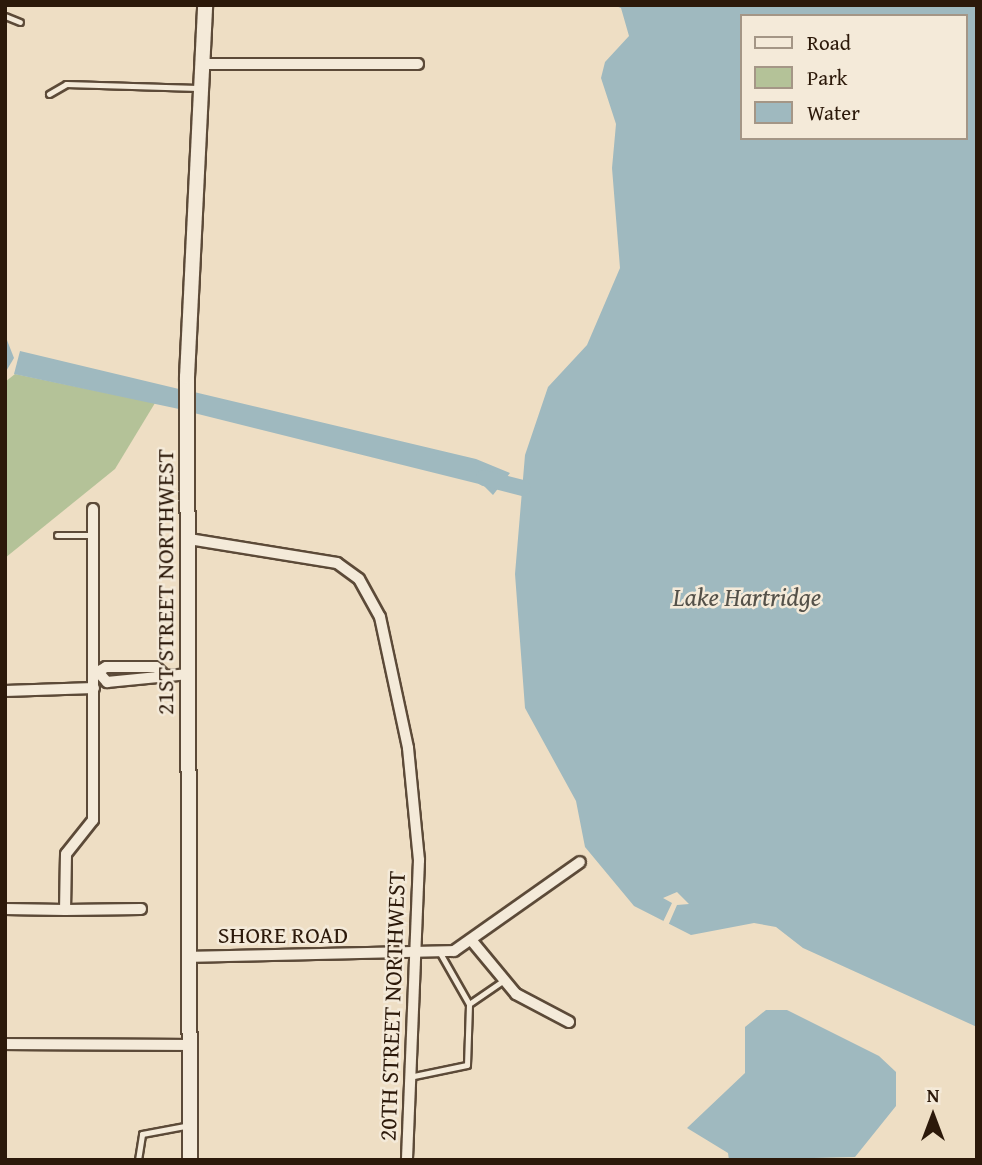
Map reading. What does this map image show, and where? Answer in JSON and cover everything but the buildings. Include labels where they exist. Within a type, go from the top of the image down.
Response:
[{"type":"street","name":"21ST STREET NORTHWEST","points":[[190,1160],[186,426],[205,89],[205,5]]},
{"type":"street","points":[[206,64],[418,64]]},
{"type":"street","points":[[65,910],[66,854],[93,820],[94,688],[97,674],[93,509]]},
{"type":"street","name":"20TH STREET NORTHWEST","points":[[188,539],[337,563],[370,594],[387,636],[408,748],[419,956],[409,1077],[407,1160]]},
{"type":"street","points":[[97,674],[107,667],[147,667],[164,675]]},
{"type":"street","points":[[147,667],[148,682]]},
{"type":"street","points":[[97,674],[107,682],[148,682],[164,675],[189,674]]},
{"type":"street","points":[[5,691],[94,688]]},
{"type":"street","name":"SHORE ROAD","points":[[189,957],[419,956],[440,953],[472,941],[580,862]]},
{"type":"street","points":[[5,909],[141,909]]},
{"type":"street","points":[[472,941],[526,1002],[569,1022]]},
{"type":"street","points":[[5,1044],[189,1045]]},
{"type":"lane","points":[[5,16],[20,22]]},
{"type":"lane","points":[[49,94],[66,84],[205,89]]},
{"type":"lane","points":[[57,535],[93,535]]},
{"type":"lane","points":[[409,1077],[467,1065],[469,1004],[440,953]]},
{"type":"lane","points":[[469,1004],[505,980]]},
{"type":"lane","points":[[138,1160],[142,1134],[190,1125]]},
{"type":"green space","points":[[15,374],[155,403],[115,469],[5,558],[5,382]]},
{"type":"water","name":"Lake Hartridge","points":[[613,5],[977,5],[977,1027],[803,948],[776,927],[754,923],[691,935],[634,906],[585,847],[576,801],[525,708],[515,574],[525,455],[548,387],[587,345],[620,268],[612,168],[616,124],[601,78],[605,62],[629,36],[621,8]]},
{"type":"water","points":[[5,335],[14,358],[5,373]]},
{"type":"water","points":[[20,351],[179,389],[179,409],[14,374]]},
{"type":"water","points":[[194,392],[476,459],[510,473],[493,495],[483,485],[194,413]]},
{"type":"water","points":[[766,1010],[787,1010],[879,1056],[896,1072],[896,1106],[855,1157],[729,1160],[728,1153],[687,1128],[745,1073],[745,1027]]},
{"type":"pier","points":[[677,892],[689,904],[677,905],[667,928],[661,926],[672,903],[663,898]]},
{"type":"waterway","points":[[484,478],[523,488]]}]
